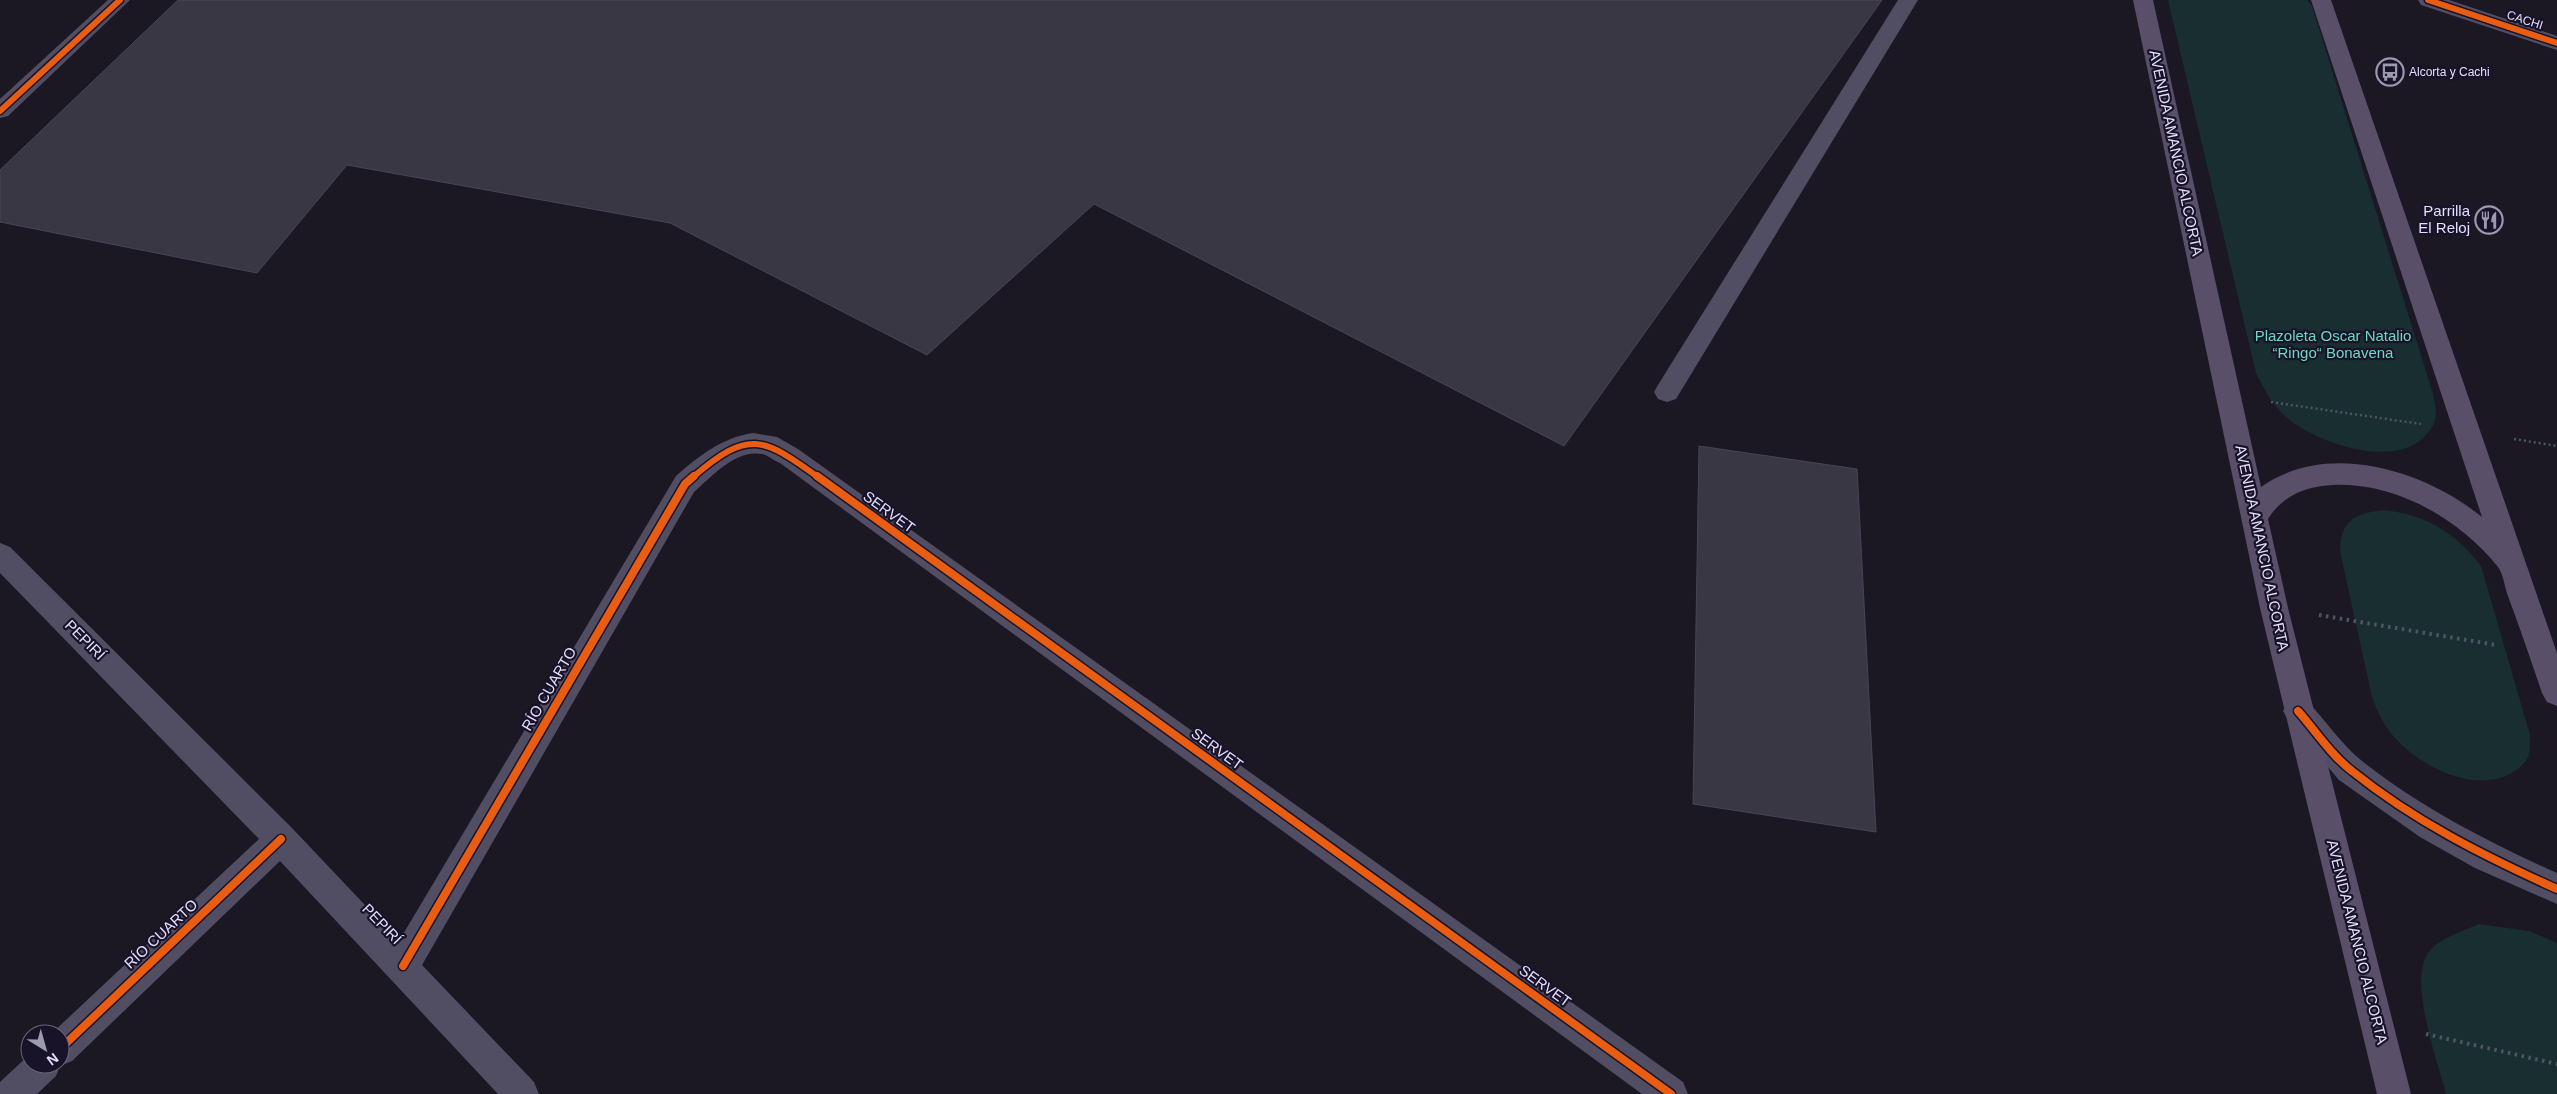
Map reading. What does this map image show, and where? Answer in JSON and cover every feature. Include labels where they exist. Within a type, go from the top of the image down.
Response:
[{"type":"main road","name":"AVENIDA AMANCIO ALCORTA","points":[[2141,0],[2274,608],[2394,1094]]},
{"type":"main road","points":[[2321,0],[2511,564],[2557,693]]},
{"type":"main road","points":[[2255,518],[2270,495],[2295,480],[2329,474],[2366,476],[2407,487],[2448,507],[2482,533],[2511,564]]},
{"type":"street","points":[[0,111],[120,0]]},
{"type":"street","points":[[1667,392],[1908,0]]},
{"type":"street","name":"CACHI","points":[[2428,0],[2557,43]]},
{"type":"street","name":"SERVET","points":[[740,445],[765,444],[789,456],[1671,1094]]},
{"type":"street","name":"RÍO CUARTO","points":[[403,966],[685,484],[714,459],[740,445]]},
{"type":"street","name":"PEPIRÍ","points":[[0,554],[281,839],[522,1094]]},
{"type":"street","points":[[2298,711],[2350,770],[2431,827],[2486,857],[2557,890]]},
{"type":"street","name":"RÍO CUARTO","points":[[70,1039],[281,839]]},
{"type":"street","points":[[12,1094],[33,1074]]},
{"type":"path","points":[[2229,396],[2557,446]]},
{"type":"path","points":[[2274,608],[2543,652]]},
{"type":"path","points":[[2378,1023],[2557,1064]]},
{"type":"green space","name":"Plazoleta Oscar Natalio “Ringo“ Bonavena","points":[[2168,0],[2307,0],[2312,6],[2433,394],[2436,417],[2430,431],[2422,439],[2408,447],[2391,451],[2372,451],[2333,443],[2315,435],[2286,417],[2272,402],[2262,385],[2256,373]]},
{"type":"green space","points":[[2383,510],[2412,516],[2438,527],[2461,543],[2481,566],[2530,735],[2528,758],[2520,767],[2508,775],[2494,779],[2479,780],[2464,779],[2448,774],[2407,750],[2389,730],[2379,714],[2372,697],[2340,551],[2343,532],[2351,520],[2364,514]]},
{"type":"green space","points":[[2479,924],[2529,931],[2557,943],[2557,1094],[2446,1094],[2431,1041],[2422,998],[2421,978],[2424,961],[2436,944]]},
{"type":"building","points":[[178,0],[1882,0],[1564,446],[1094,204],[927,355],[670,223],[347,165],[257,273],[0,222],[0,170]]},
{"type":"building","points":[[1699,446],[1857,469],[1876,832],[1693,804]]},
{"type":"cycle path","points":[[0,111],[120,0]]},
{"type":"cycle path","points":[[2428,0],[2557,43]]},
{"type":"cycle path","points":[[403,966],[685,484],[711,462],[731,449],[753,443],[765,444],[789,456],[1671,1094]]},
{"type":"cycle path","points":[[2298,711],[2350,770],[2431,827],[2486,857],[2557,889]]},
{"type":"cycle path","points":[[70,1039],[281,839]]},
{"type":"place","name":"Alcorta y Cachi","points":[[2390,72]]},
{"type":"place","name":"Parrilla El Reloj","points":[[2489,220]]}]
